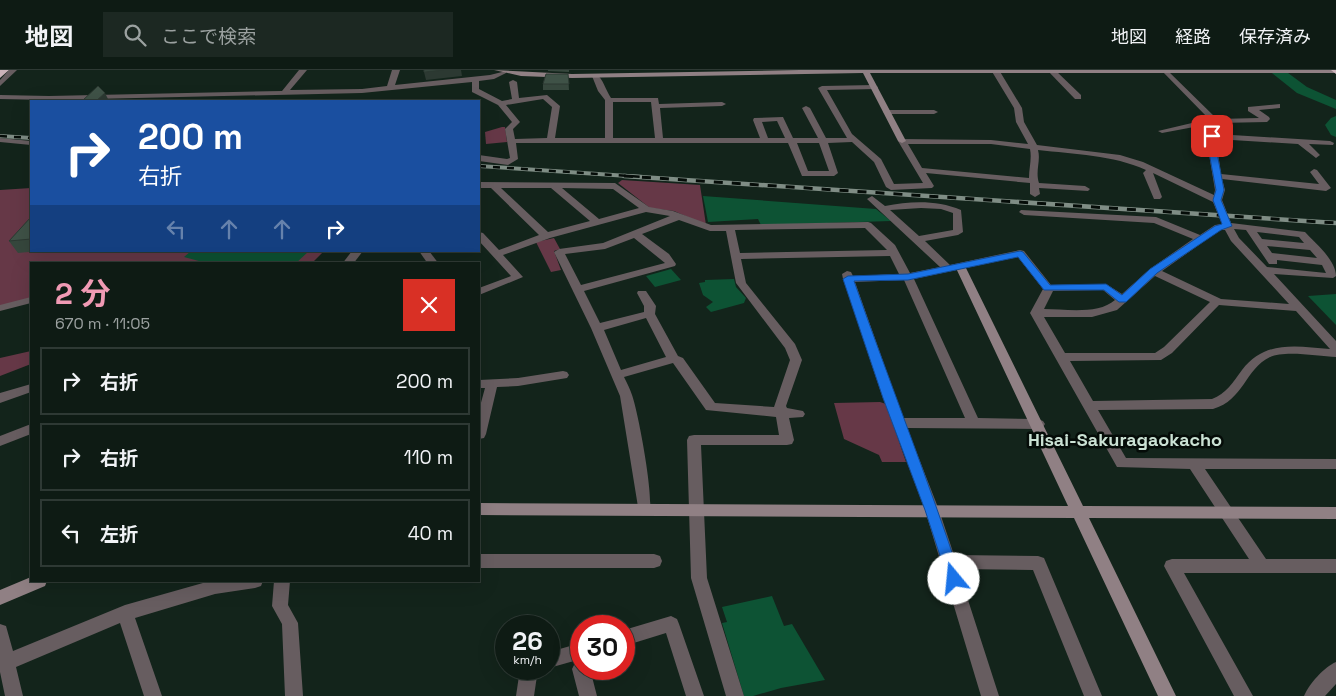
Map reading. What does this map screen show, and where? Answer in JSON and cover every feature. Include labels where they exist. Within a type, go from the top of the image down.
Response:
[{"type":"highway","points":[[0,75],[5,70]]},
{"type":"street","points":[[0,84],[13,70]]},
{"type":"street","points":[[284,93],[303,70]]},
{"type":"street","points":[[390,88],[396,70]]},
{"type":"street","points":[[995,70],[1018,108],[1020,122],[1036,157],[1033,165],[1035,187]]},
{"type":"street","points":[[1051,70],[1078,97]]},
{"type":"street","points":[[0,97],[182,98],[299,93],[390,88],[476,79],[491,77],[501,71],[539,75],[596,76],[650,72],[1336,71]]},
{"type":"street","points":[[865,71],[874,87],[902,141],[930,186],[890,187],[878,161],[849,135],[822,88],[874,87]]},
{"type":"street","points":[[1164,71],[1196,100],[1214,121],[1211,142],[1220,190],[1217,200],[1222,215],[1235,239],[1336,348]]},
{"type":"street","points":[[596,76],[602,91],[609,100],[609,140]]},
{"type":"street","points":[[476,79],[475,90],[501,103],[516,122],[509,129],[514,159],[508,162],[480,158]]},
{"type":"street","points":[[513,82],[516,100]]},
{"type":"street","points":[[299,93],[300,100]]},
{"type":"street","points":[[501,103],[544,97],[556,106],[551,140]]},
{"type":"street","points":[[609,100],[655,100],[659,141]]},
{"type":"street","points":[[656,106],[722,104]]},
{"type":"street","points":[[1162,132],[1214,121],[1266,119],[1251,109],[1277,106]]},
{"type":"street","points":[[765,140],[757,120],[780,119],[790,140],[794,144],[805,174],[834,173],[821,140],[822,138],[806,108]]},
{"type":"street","points":[[887,112],[934,112]]},
{"type":"street","points":[[1212,136],[1330,143]]},
{"type":"street","points":[[0,140],[30,143]]},
{"type":"street","points":[[511,140],[855,140]]},
{"type":"street","points":[[902,141],[978,141],[1117,157],[1153,170],[1217,200]]},
{"type":"street","points":[[1301,142],[1316,156]]},
{"type":"street","points":[[920,170],[985,173],[1035,187],[1085,189]]},
{"type":"street","points":[[1153,170],[1148,173],[1158,198]]},
{"type":"street","points":[[1217,176],[1326,188],[1314,172]]},
{"type":"street","points":[[480,185],[615,186],[646,210]]},
{"type":"street","points":[[493,185],[546,236]]},
{"type":"street","points":[[554,186],[598,223]]},
{"type":"street","points":[[872,199],[918,239],[948,269]]},
{"type":"street","points":[[882,209],[906,205],[951,208],[958,212],[958,232],[918,239]]},
{"type":"street","points":[[497,254],[546,236],[646,210],[679,216],[706,228],[868,225],[892,246],[974,424]]},
{"type":"street","points":[[1024,212],[1156,220],[1201,239]]},
{"type":"street","points":[[644,509],[643,488],[626,396],[597,328],[559,252],[605,246],[679,216]]},
{"type":"street","points":[[1036,313],[1101,312],[1113,308],[1154,271],[1218,228],[1228,226],[1302,234],[1325,262],[1332,274],[1329,276],[1262,270]]},
{"type":"street","points":[[1249,227],[1280,272]]},
{"type":"street","points":[[730,228],[739,277],[744,290],[795,353],[796,360],[780,406],[787,440],[694,440],[699,578],[734,696]]},
{"type":"street","points":[[577,290],[671,264],[665,256],[635,234]]},
{"type":"street","points":[[480,236],[518,277],[480,292]]},
{"type":"street","points":[[1235,239],[1313,247]]},
{"type":"street","points":[[349,262],[357,252]]},
{"type":"street","points":[[425,252],[432,262]]},
{"type":"street","points":[[736,256],[894,253]]},
{"type":"street","points":[[1248,253],[1325,262]]},
{"type":"street","points":[[990,696],[932,510],[847,276],[907,277],[1020,254],[1048,288]]},
{"type":"street","points":[[960,266],[1038,424],[1077,511],[1167,696]]},
{"type":"street","points":[[1154,271],[1217,301],[1299,308]]},
{"type":"street","points":[[1048,288],[1106,287],[1122,300]]},
{"type":"street","points":[[1036,313],[1048,288]]},
{"type":"street","points":[[642,293],[650,306],[649,314],[673,359]]},
{"type":"street","points":[[0,308],[30,300]]},
{"type":"street","points":[[1062,357],[1157,357],[1168,350],[1217,301]]},
{"type":"street","points":[[1036,313],[1122,463],[1336,464]]},
{"type":"street","points":[[597,328],[649,314]]},
{"type":"street","points":[[1089,406],[1213,404],[1225,400],[1259,359],[1267,354],[1279,351],[1336,353]]},
{"type":"street","points":[[617,375],[673,359],[679,361],[711,407],[798,414]]},
{"type":"street","points":[[480,426],[485,384],[518,382],[563,375]]},
{"type":"street","points":[[0,398],[30,388]]},
{"type":"street","points":[[899,423],[1038,424]]},
{"type":"street","points":[[0,440],[30,429]]},
{"type":"street","points":[[1194,464],[1262,566]]},
{"type":"street","points":[[480,509],[1336,512]]},
{"type":"street","points":[[480,561],[654,562]]},
{"type":"street","points":[[949,562],[1038,563],[1093,696]]},
{"type":"street","points":[[1244,696],[1172,566],[1336,566]]},
{"type":"street","points":[[0,598],[37,582]]},
{"type":"street","points":[[7,662],[125,613],[215,587],[248,582]]},
{"type":"street","points":[[282,582],[280,606],[290,622],[294,696]]},
{"type":"street","points":[[125,613],[153,696]]},
{"type":"street","points":[[635,635],[671,624],[695,696]]},
{"type":"street","points":[[0,632],[14,696]]},
{"type":"street","points":[[1312,696],[1336,671]]},
{"type":"street","points":[[525,696],[527,680]]},
{"type":"street","points":[[584,680],[588,696]]},
{"type":"shaded area","points":[[505,127],[507,142],[486,144],[485,132]]},
{"type":"shaded area","points":[[622,180],[700,185],[706,225],[674,211],[650,208],[618,183]]},
{"type":"shaded area","points":[[30,188],[30,252],[323,252],[313,262],[30,262],[30,298],[0,306],[0,190]]},
{"type":"shaded area","points":[[703,196],[876,209],[891,221],[761,225],[758,219],[708,222]]},
{"type":"shaded area","points":[[554,238],[560,249],[554,251],[561,270],[551,272],[536,242]]},
{"type":"shaded area","points":[[190,252],[308,252],[297,262],[203,262],[184,257]]},
{"type":"shaded area","points":[[671,269],[681,280],[655,287],[646,276]]},
{"type":"shaded area","points":[[734,279],[736,287],[746,298],[744,303],[711,312],[706,307],[713,302],[703,295],[699,283],[705,282],[705,280]]},
{"type":"shaded area","points":[[1336,294],[1336,325],[1308,296]]},
{"type":"shaded area","points":[[30,351],[30,364],[0,376],[0,358]]},
{"type":"shaded area","points":[[880,402],[886,404],[906,462],[882,462],[879,455],[844,439],[834,403]]},
{"type":"shaded area","points":[[772,596],[784,626],[792,624],[825,680],[781,688],[753,696],[744,696],[722,623],[727,622],[722,607]]},
{"type":"building","points":[[424,70],[444,70],[424,72]]},
{"type":"building","points":[[546,74],[568,74],[569,84],[543,84]]},
{"type":"building","points":[[98,86],[105,93],[97,100],[83,100]]},
{"type":"building","points":[[30,218],[30,239],[9,241]]},
{"type":"waterway","points":[[1275,70],[1302,90],[1336,105]]},
{"type":"waterway","points":[[1336,121],[1333,125],[1336,132]]},
{"type":"railway","points":[[0,136],[30,138]]},
{"type":"railway","points":[[480,166],[643,177]]},
{"type":"railway","points":[[624,176],[1336,223]]},
{"type":"district","name":"Hisai-Sakuragaokacho","points":[[1125,440]]},
{"type":"route","points":[[954,579],[932,510],[889,398],[848,279],[908,277],[1020,254],[1023,255],[1048,288],[1106,287],[1122,300],[1154,271],[1218,228],[1228,226],[1217,200],[1220,190],[1211,142],[1212,136]]}]
